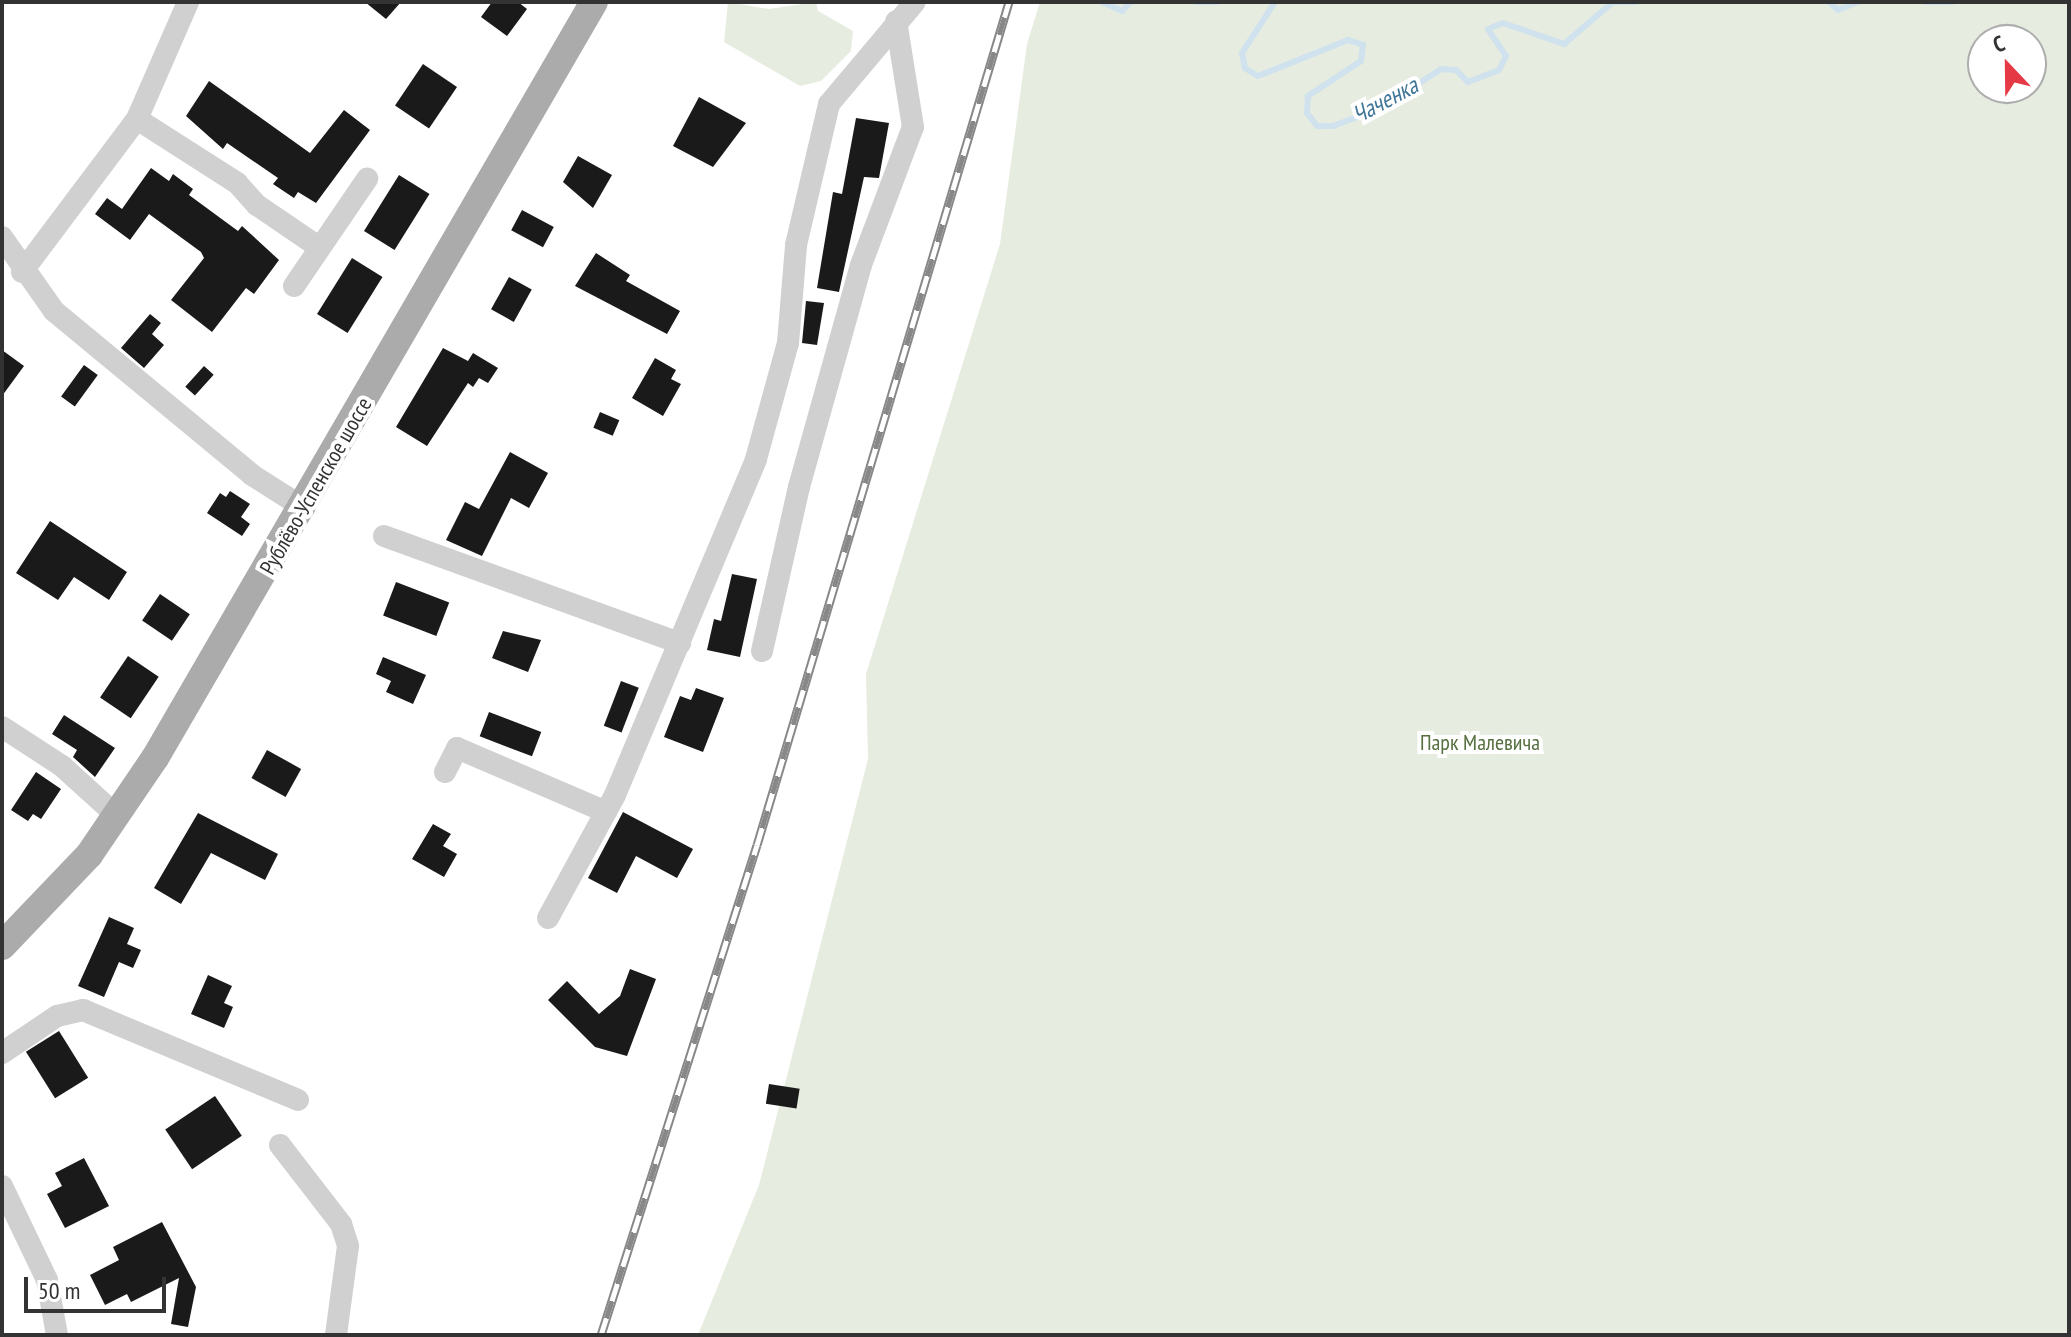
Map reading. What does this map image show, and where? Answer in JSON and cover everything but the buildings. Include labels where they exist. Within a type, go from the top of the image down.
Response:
[{"type":"main road","name":"Рублёво-Успенское шоссе","points":[[2,946],[44,908],[116,815],[304,508],[594,2]]},
{"type":"street","points":[[22,272],[137,119],[188,2]]},
{"type":"street","points":[[548,918],[606,812],[756,459],[786,352],[796,245],[819,131],[845,81],[915,2]]},
{"type":"street","points":[[762,651],[799,487],[861,265],[913,127],[896,21]]},
{"type":"street","points":[[137,119],[237,183],[257,205],[320,248]]},
{"type":"street","points":[[294,286],[367,179]]},
{"type":"street","points":[[2,237],[22,272],[66,321],[252,475],[304,508]]},
{"type":"street","points":[[384,536],[680,643]]},
{"type":"street","points":[[2,727],[62,766],[116,815]]},
{"type":"street","points":[[445,772],[457,748],[606,812]]},
{"type":"street","points":[[2,1053],[57,1016],[83,1010],[298,1100]]},
{"type":"street","points":[[280,1145],[341,1224],[348,1246],[336,1335]]},
{"type":"street","points":[[2,1186],[47,1280],[57,1335]]},
{"type":"green space","points":[[728,2],[769,9],[816,2],[818,11],[853,31],[851,51],[821,81],[800,86],[724,42]]},
{"type":"green space","name":"Парк Малевича","points":[[1040,2],[2069,2],[2069,1335],[698,1335],[759,1185],[868,759],[866,674],[1000,244],[1027,44]]},
{"type":"waterway","name":"Чаченка","points":[[1102,2],[1122,11],[1131,2]]},
{"type":"waterway","name":"Чаченка","points":[[1196,2],[1217,2]]},
{"type":"waterway","name":"Чаченка","points":[[1275,2],[1242,53],[1245,68],[1258,76],[1348,40],[1363,45],[1361,61],[1308,96],[1307,113],[1317,126],[1333,126],[1379,109],[1441,69],[1456,70],[1468,82],[1499,70],[1506,56],[1488,29],[1503,23],[1564,44],[1613,2],[1635,2]]},
{"type":"waterway","name":"Чаченка","points":[[1829,2],[1838,10],[1858,2]]},
{"type":"waterway","name":"Чаченка","points":[[1926,2],[1952,2]]},
{"type":"railway","points":[[601,1335],[757,845],[1009,2]]}]
